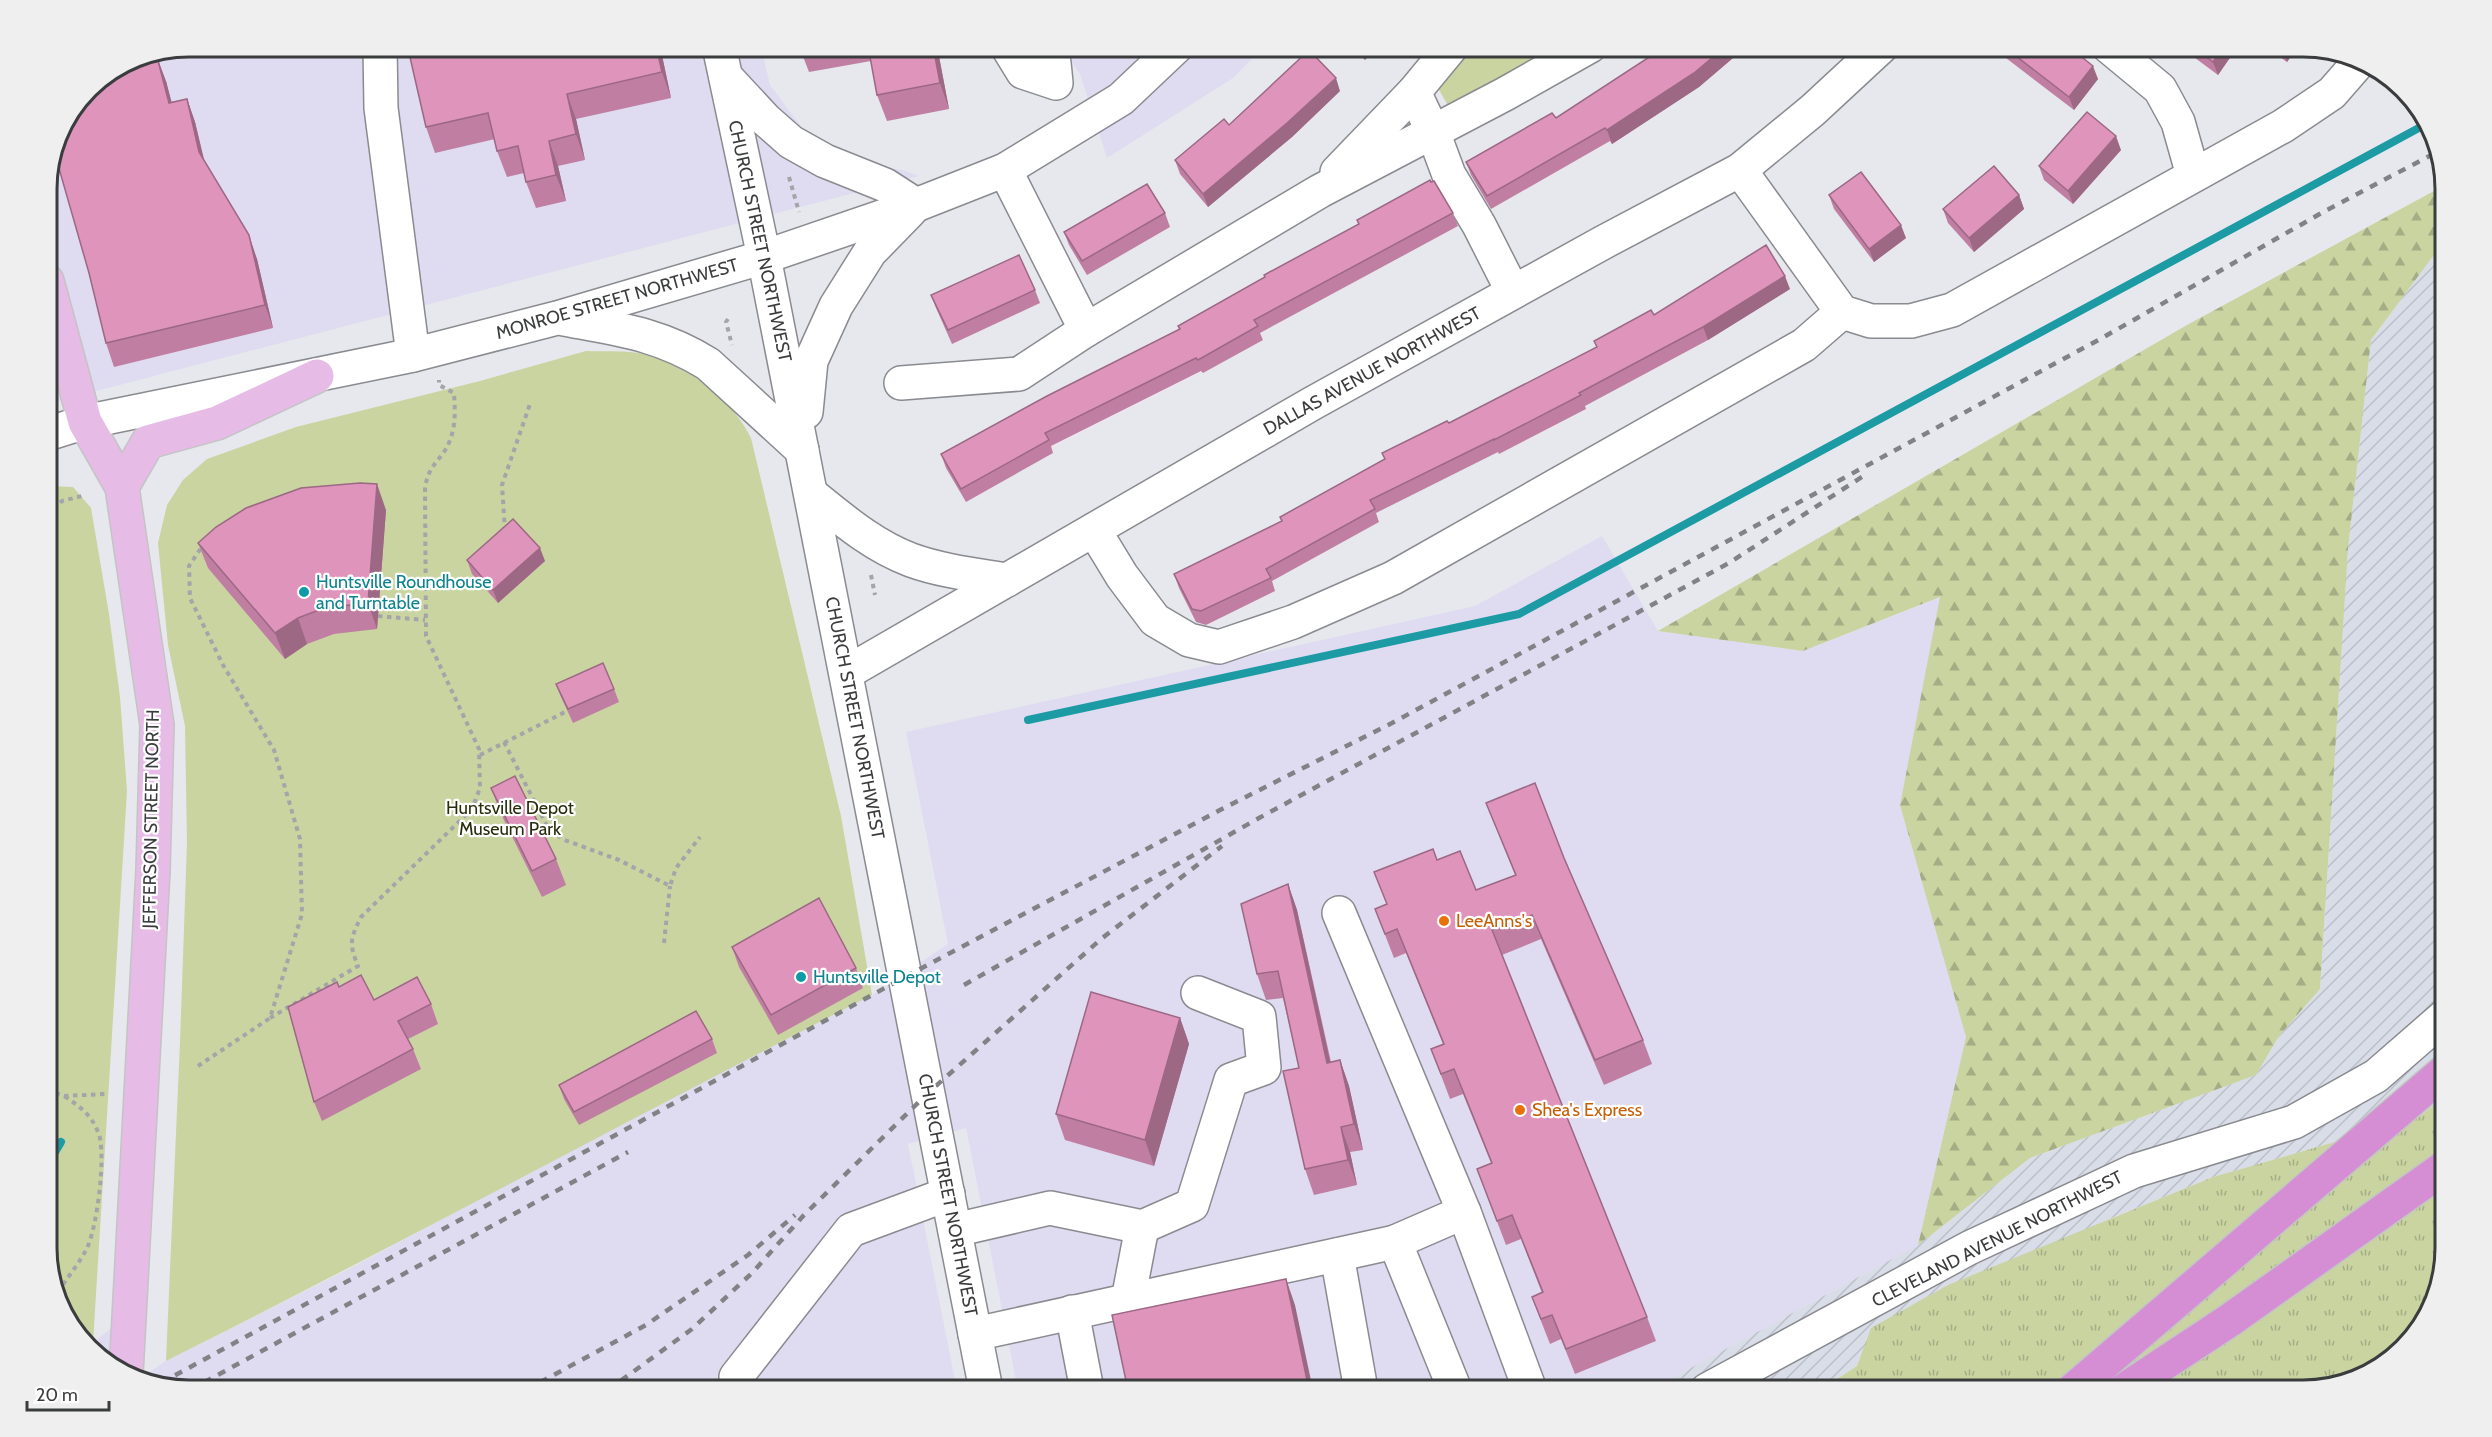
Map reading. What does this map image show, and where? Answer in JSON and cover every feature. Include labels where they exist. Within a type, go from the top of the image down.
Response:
[{"type":"highway","points":[[2085,1380],[2435,1080]]},
{"type":"highway","points":[[2139,1380],[2230,1320],[2435,1174]]},
{"type":"main road","name":"JEFFERSON STREET NORTH","points":[[57,318],[85,422],[122,487],[157,725],[153,870],[127,1364]]},
{"type":"main road","points":[[122,487],[148,442],[217,423],[317,376]]},
{"type":"street","points":[[380,57],[381,108],[413,355]]},
{"type":"street","points":[[1013,57],[1023,72],[1056,83]]},
{"type":"street","points":[[1050,57],[1054,63],[1056,83],[1081,124]]},
{"type":"street","name":"MONROE STREET NORTHWEST","points":[[57,431],[85,422],[413,355],[557,318],[764,257],[916,206],[1005,170],[1121,99],[1165,57]]},
{"type":"street","points":[[1320,191],[1414,92],[1443,57]]},
{"type":"street","points":[[901,383],[1019,374],[1086,330],[1320,191],[1570,57]]},
{"type":"street","name":"DALLAS AVENUE NORTHWEST","points":[[846,673],[1313,403],[1740,170],[1813,110],[1870,57]]},
{"type":"street","points":[[2122,57],[2160,89],[2178,122],[2193,175]]},
{"type":"street","points":[[722,61],[766,120],[791,142],[825,161],[885,185],[916,206],[870,252],[836,306],[811,361],[802,450]]},
{"type":"street","name":"CHURCH STREET NORTHWEST","points":[[722,61],[764,257],[984,1380]]},
{"type":"street","points":[[1740,170],[1842,312],[1870,321],[1911,321],[1952,310],[2283,126],[2332,93],[2354,68]]},
{"type":"street","points":[[1414,92],[1433,132],[1449,175],[1479,225],[1513,292]]},
{"type":"street","points":[[1005,170],[1086,330]]},
{"type":"street","points":[[1094,530],[1122,576],[1155,620],[1189,640],[1219,647],[1293,622],[1393,578],[1804,345],[1842,312]]},
{"type":"street","points":[[557,318],[650,335],[690,352],[708,364],[802,450]]},
{"type":"street","points":[[810,494],[859,532],[911,560],[1007,580]]},
{"type":"street","points":[[1340,913],[1464,1212],[1526,1380]]},
{"type":"street","points":[[955,1230],[1050,1208],[1142,1227],[1192,1205],[1231,1080],[1264,1068],[1259,1017],[1198,993]]},
{"type":"street","name":"CLEVELAND AVENUE NORTHWEST","points":[[1725,1380],[1969,1248],[2134,1171],[2294,1122],[2376,1076],[2435,1025]]},
{"type":"street","points":[[736,1377],[851,1230],[948,1194]]},
{"type":"street","points":[[975,1334],[1395,1242],[1464,1212]]},
{"type":"street","points":[[1128,1300],[1142,1227]]},
{"type":"street","points":[[1395,1242],[1451,1380]]},
{"type":"street","points":[[1337,1255],[1359,1380]]},
{"type":"street","points":[[1072,1312],[1085,1380]]},
{"type":"path","points":[[787,171],[799,212]]},
{"type":"path","points":[[198,1066],[270,1018],[358,966],[351,947],[352,933],[361,917],[472,809],[480,788],[479,749],[426,636],[425,489],[427,473],[450,441],[455,418],[454,393],[439,385]]},
{"type":"path","points":[[507,542],[502,510],[502,485],[530,405]]},
{"type":"path","points":[[57,506],[62,501],[82,496]]},
{"type":"path","points":[[209,537],[189,566],[190,598],[223,665],[273,750],[300,839],[302,914],[270,1018]]},
{"type":"path","points":[[378,616],[425,620]]},
{"type":"path","points":[[480,755],[567,711]]},
{"type":"path","points":[[504,742],[546,824],[562,839],[619,860],[670,885]]},
{"type":"path","points":[[664,943],[670,885],[676,868],[700,837]]},
{"type":"path","points":[[57,1093],[64,1095],[105,1094]]},
{"type":"path","points":[[63,1285],[87,1249],[99,1208],[100,1186],[100,1134],[87,1112],[64,1095]]},
{"type":"shaded area","points":[[181,57],[763,57],[770,85],[811,140],[859,163],[903,170],[919,176],[57,401],[57,181],[64,147],[79,116],[96,96],[116,79],[147,64]]},
{"type":"shaded area","points":[[1069,57],[1253,57],[1233,78],[1107,158],[1080,74]]},
{"type":"shaded area","points":[[2435,254],[2435,1104],[2418,1118],[2213,1177],[2114,1217],[1871,1328],[1857,1366],[1835,1380],[1668,1380],[1918,1245],[2030,1158],[2256,1075],[2279,1036],[2320,989],[2348,549],[2371,340]]},
{"type":"shaded area","points":[[1602,536],[1658,631],[1803,651],[1941,597],[1900,805],[1966,1037],[1918,1245],[1668,1380],[1016,1380],[966,1128],[908,1144],[955,1380],[189,1380],[172,1379],[148,1373],[166,1361],[343,1272],[667,1100],[872,995],[948,944],[906,732],[1475,606]]},
{"type":"shaded area","points":[[128,1316],[120,1360],[96,1341]]},
{"type":"green space","points":[[1454,57],[1549,57],[1450,109],[1434,81]]},
{"type":"green space","points":[[2435,190],[2435,254],[2371,340],[2348,549],[2320,989],[2279,1036],[2256,1075],[2030,1158],[1918,1245],[1966,1037],[1900,805],[1940,597],[1803,651],[1658,631],[2187,325]]},
{"type":"green space","name":"Huntsville Depot Museum Park","points":[[586,351],[643,354],[676,366],[719,396],[732,409],[751,438],[841,816],[872,995],[166,1361],[187,843],[185,726],[168,645],[158,543],[167,505],[183,480],[207,459],[296,427],[480,381]]},
{"type":"green space","points":[[57,486],[73,487],[91,508],[120,697],[127,791],[93,1338],[84,1328],[67,1298],[57,1256]]},
{"type":"green space","points":[[2435,1104],[2435,1248],[2430,1282],[2425,1298],[2408,1328],[2383,1353],[2353,1370],[2320,1379],[2303,1380],[1835,1380],[1857,1366],[1871,1328],[1948,1285],[2213,1177],[2418,1118]]},
{"type":"building","points":[[410,57],[659,57],[662,72],[567,94],[576,134],[549,141],[556,175],[526,182],[518,146],[497,151],[488,113],[426,127]]},
{"type":"building","points":[[870,57],[935,57],[940,83],[877,95]]},
{"type":"building","points":[[1302,57],[1316,57],[1336,78],[1203,194],[1175,160],[1224,119],[1229,125]]},
{"type":"building","points":[[1649,57],[1713,57],[1694,73],[1607,130],[1605,128],[1487,196],[1466,162],[1552,113],[1556,118]]},
{"type":"building","points":[[2017,57],[2082,57],[2093,66],[2069,97]]},
{"type":"building","points":[[2206,57],[2216,57],[2213,62]]},
{"type":"building","points":[[158,61],[169,103],[187,99],[199,152],[249,235],[265,305],[106,343],[59,169],[64,147],[79,116],[109,84],[139,67]]},
{"type":"building","points":[[2087,112],[2116,136],[2068,191],[2039,166]]},
{"type":"building","points":[[1994,166],[2019,195],[1969,238],[1943,209]]},
{"type":"building","points":[[1861,172],[1901,225],[1869,249],[1829,195]]},
{"type":"building","points":[[1430,180],[1434,181],[1453,213],[1254,320],[1258,326],[1198,360],[1196,358],[1045,433],[1049,440],[961,489],[941,454],[1047,396],[1180,329],[1178,326],[1265,277],[1264,275],[1359,224],[1357,220]]},
{"type":"building","points":[[1147,184],[1165,213],[1082,261],[1064,232]]},
{"type":"building","points":[[1766,245],[1785,276],[1703,327],[1579,393],[1581,395],[1370,500],[1375,509],[1266,569],[1271,578],[1201,611],[1192,609],[1174,574],[1282,521],[1280,517],[1385,459],[1382,453],[1447,421],[1449,423],[1597,347],[1594,341],[1651,310],[1654,315]]},
{"type":"building","points":[[1019,255],[1035,290],[948,330],[931,295]]},
{"type":"building","name":"Huntsville Roundhouse and Turntable","points":[[360,483],[377,484],[368,603],[324,608],[298,618],[275,633],[198,543],[216,527],[246,508],[301,488]]},
{"type":"building","points":[[513,519],[540,548],[493,590],[467,560]]},
{"type":"building","points":[[603,663],[614,689],[568,709],[556,684]]},
{"type":"building","points":[[515,776],[556,859],[532,871],[491,788]]},
{"type":"building","points":[[1535,783],[1564,858],[1643,1040],[1595,1060],[1532,915],[1492,930],[1647,1317],[1566,1349],[1552,1315],[1541,1319],[1532,1297],[1543,1292],[1512,1215],[1497,1221],[1477,1169],[1492,1163],[1454,1069],[1441,1074],[1431,1049],[1444,1044],[1397,929],[1385,934],[1375,909],[1387,904],[1374,872],[1433,849],[1437,860],[1460,851],[1476,890],[1516,875],[1486,803]]},
{"type":"building","points":[[1288,884],[1327,1063],[1340,1060],[1354,1124],[1341,1127],[1348,1160],[1305,1169],[1283,1071],[1299,1068],[1278,971],[1257,974],[1241,904]]},
{"type":"building","name":"Huntsville Depot","points":[[819,898],[856,968],[771,1015],[732,947]]},
{"type":"building","points":[[361,975],[374,1000],[417,977],[431,1004],[398,1021],[413,1049],[314,1102],[288,1007],[337,982],[339,987]]},
{"type":"building","points":[[1091,992],[1180,1018],[1145,1140],[1056,1114]]},
{"type":"building","points":[[696,1011],[712,1039],[574,1112],[559,1085]]},
{"type":"building","points":[[1286,1279],[1307,1380],[1126,1380],[1112,1315]]},
{"type":"waterway","points":[[1028,720],[1519,614],[2419,128]]},
{"type":"waterway","points":[[57,1149],[61,1142]]},
{"type":"railway","points":[[169,1378],[905,977],[1220,810],[1392,723],[2102,338],[2325,211],[2430,156]]},
{"type":"railway","points":[[964,985],[1259,818],[1729,563],[1868,473]]},
{"type":"railway","points":[[622,1380],[692,1329],[752,1273],[804,1215],[928,1093],[1101,939],[1222,846]]},
{"type":"railway","points":[[208,1380],[628,1152]]},
{"type":"railway","points":[[544,1380],[646,1325],[748,1255],[795,1215]]},
{"type":"place","name":"Huntsville Roundhouse and Turntable","points":[[304,592]]},
{"type":"place","name":"LeeAnns's","points":[[1444,921]]},
{"type":"place","name":"Huntsville Depot","points":[[801,977]]},
{"type":"place","name":"Shea's Express","points":[[1520,1110]]}]
